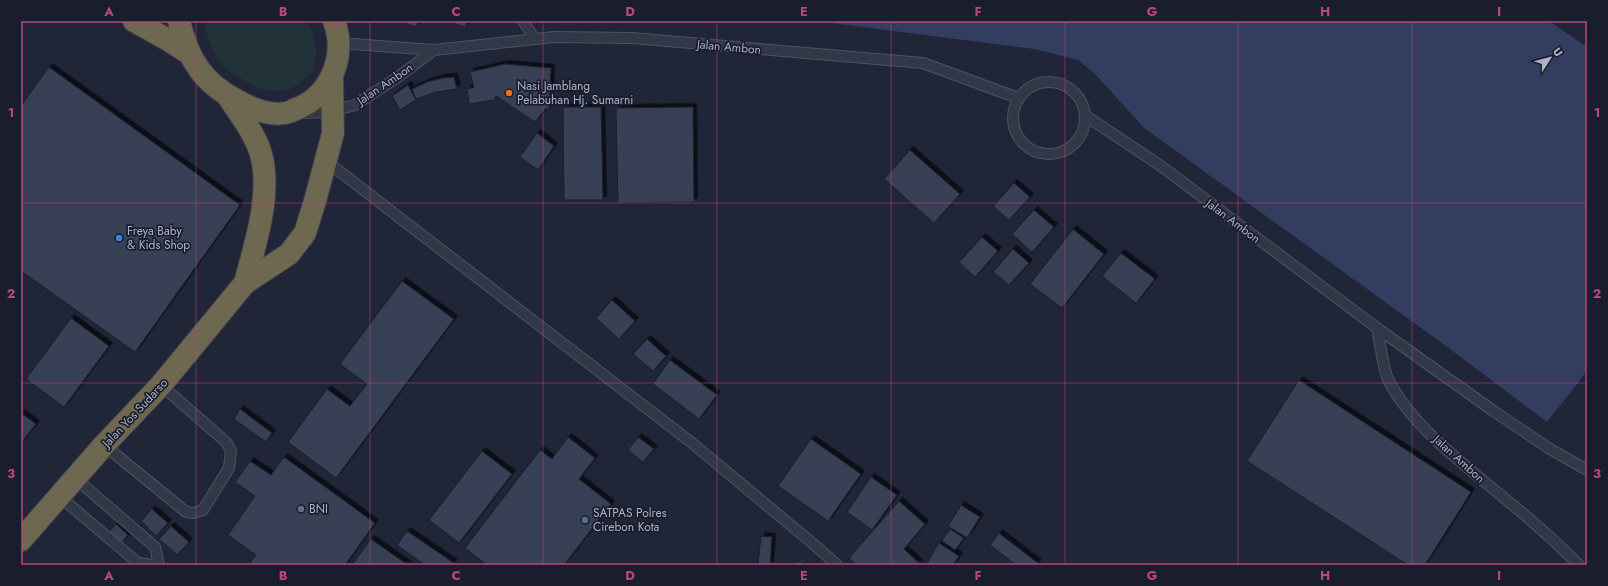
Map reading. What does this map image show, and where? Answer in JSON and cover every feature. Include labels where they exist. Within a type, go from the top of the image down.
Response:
[{"type":"highway","points":[[134,21],[190,54]]},
{"type":"highway","points":[[179,21],[182,37],[190,54],[199,70],[211,82],[228,96],[262,112],[285,114],[304,106],[320,94],[332,78],[339,56],[337,30]]},
{"type":"highway","name":"Jalan Yos Sudarso","points":[[21,540],[104,445],[161,385],[245,283],[288,254],[305,233],[333,133],[332,78]]},
{"type":"highway","name":"Jalan Yos Sudarso","points":[[228,96],[249,129],[261,154],[265,177],[261,216],[245,283]]},
{"type":"lane","points":[[523,21],[535,39]]},
{"type":"lane","name":"Jalan Ambon","points":[[337,30],[434,50],[554,37],[632,38],[923,63],[1018,98]]},
{"type":"lane","name":"Jalan Ambon","points":[[285,114],[332,111],[355,105],[398,77],[434,50]]},
{"type":"lane","points":[[1047,82],[1058,83],[1069,88],[1078,95],[1084,105],[1086,116],[1085,128],[1080,138],[1072,147],[1063,153],[1052,155],[1040,154],[1021,142],[1015,131],[1013,120],[1014,109],[1018,98],[1026,90],[1036,84],[1047,82]]},
{"type":"lane","name":"Jalan Ambon","points":[[1086,116],[1161,166],[1377,328],[1492,410],[1550,449],[1587,470]]},
{"type":"lane","points":[[326,161],[692,443],[837,565]]},
{"type":"lane","name":"Jalan Ambon","points":[[1377,328],[1387,377],[1401,401],[1421,424],[1471,471],[1537,526],[1579,565]]},
{"type":"lane","points":[[104,445],[186,512],[194,513],[203,510],[229,468],[231,451],[226,442],[161,385]]},
{"type":"lane","points":[[75,478],[155,547],[159,565]]},
{"type":"lane","points":[[59,496],[138,563],[152,565]]},
{"type":"shaded area","points":[[204,21],[308,21],[317,51],[313,70],[302,82],[289,90],[276,91],[260,89],[238,77],[226,68],[218,59],[207,36]]},
{"type":"water","points":[[816,21],[1549,21],[1587,47],[1587,370],[1547,422],[1446,346],[1144,128],[1095,74],[1078,60],[1034,49]]},
{"type":"building","points":[[399,21],[418,21],[416,27]]},
{"type":"building","points":[[453,21],[468,21],[465,27],[452,23]]},
{"type":"building","name":"Nasi Jamblang Pelabuhan Hj. Sumarni","points":[[505,64],[551,68],[549,110],[546,108],[535,122],[496,96],[494,100],[469,104],[467,89],[474,87],[470,72]]},
{"type":"building","name":"Freya Baby & Kids Shop","points":[[49,67],[240,205],[135,352],[21,271],[21,106]]},
{"type":"building","points":[[454,77],[457,89],[436,92],[416,99],[412,89],[427,82],[442,78]]},
{"type":"building","points":[[408,85],[416,100],[400,110],[392,96]]},
{"type":"building","points":[[563,107],[601,107],[603,200],[564,200]]},
{"type":"building","points":[[693,107],[694,202],[618,203],[616,108]]},
{"type":"building","points":[[537,133],[554,146],[538,170],[520,157]]},
{"type":"building","points":[[910,150],[960,194],[934,223],[884,179]]},
{"type":"building","points":[[1014,183],[1030,197],[1009,220],[993,206]]},
{"type":"building","points":[[1034,210],[1054,227],[1032,252],[1012,234]]},
{"type":"building","points":[[1073,229],[1104,254],[1062,308],[1030,284]]},
{"type":"building","points":[[982,237],[998,251],[975,277],[959,262]]},
{"type":"building","points":[[1013,249],[1029,263],[1009,285],[993,272]]},
{"type":"building","points":[[1121,253],[1155,279],[1136,303],[1102,276]]},
{"type":"building","points":[[402,281],[454,319],[336,478],[288,442],[327,389],[350,406],[367,384],[340,364]]},
{"type":"building","points":[[612,300],[635,321],[619,339],[596,318]]},
{"type":"building","points":[[71,318],[109,346],[64,407],[26,379]]},
{"type":"building","points":[[647,339],[666,356],[653,371],[633,354]]},
{"type":"building","points":[[670,360],[717,395],[699,419],[653,384]]},
{"type":"building","points":[[1299,380],[1471,492],[1425,565],[1408,565],[1247,461]]},
{"type":"building","points":[[240,409],[272,433],[266,442],[234,419]]},
{"type":"building","points":[[21,413],[36,424],[21,443]]},
{"type":"building","points":[[568,437],[595,458],[579,479],[611,504],[564,565],[487,565],[465,548],[540,450],[552,459]]},
{"type":"building","points":[[638,437],[654,449],[643,462],[628,450]]},
{"type":"building","points":[[811,439],[861,474],[828,521],[778,486]]},
{"type":"building","points":[[482,451],[512,474],[459,543],[429,520]]},
{"type":"building","name":"BNI","points":[[284,457],[375,523],[345,565],[249,565],[256,555],[228,535],[255,496],[235,482],[250,461],[271,475]]},
{"type":"building","points":[[871,477],[897,495],[872,530],[847,512]]},
{"type":"building","points":[[899,501],[925,524],[904,549],[920,564],[856,565],[849,558]]},
{"type":"building","points":[[961,505],[980,517],[967,538],[948,526]]},
{"type":"building","points":[[152,509],[168,523],[156,536],[141,521]]},
{"type":"building","points":[[116,524],[128,535],[119,545],[107,534]]},
{"type":"building","points":[[171,526],[189,542],[177,555],[159,539]]},
{"type":"building","points":[[950,529],[964,538],[955,550],[942,541]]},
{"type":"building","points":[[407,531],[454,563],[452,565],[425,565],[397,545]]},
{"type":"building","points":[[999,533],[1038,563],[1036,565],[1016,565],[990,545]]},
{"type":"building","points":[[761,536],[772,537],[770,565],[758,565]]},
{"type":"building","points":[[371,539],[408,565],[352,565]]},
{"type":"building","points":[[939,543],[959,556],[953,565],[926,565]]},
{"type":"place","name":"Nasi Jamblang Pelabuhan Hj. Sumarni","points":[[509,93]]},
{"type":"place","name":"Freya Baby & Kids Shop","points":[[119,238]]},
{"type":"place","name":"BNI","points":[[301,509]]},
{"type":"place","name":"SATPAS Polres Cirebon Kota","points":[[585,520]]}]
